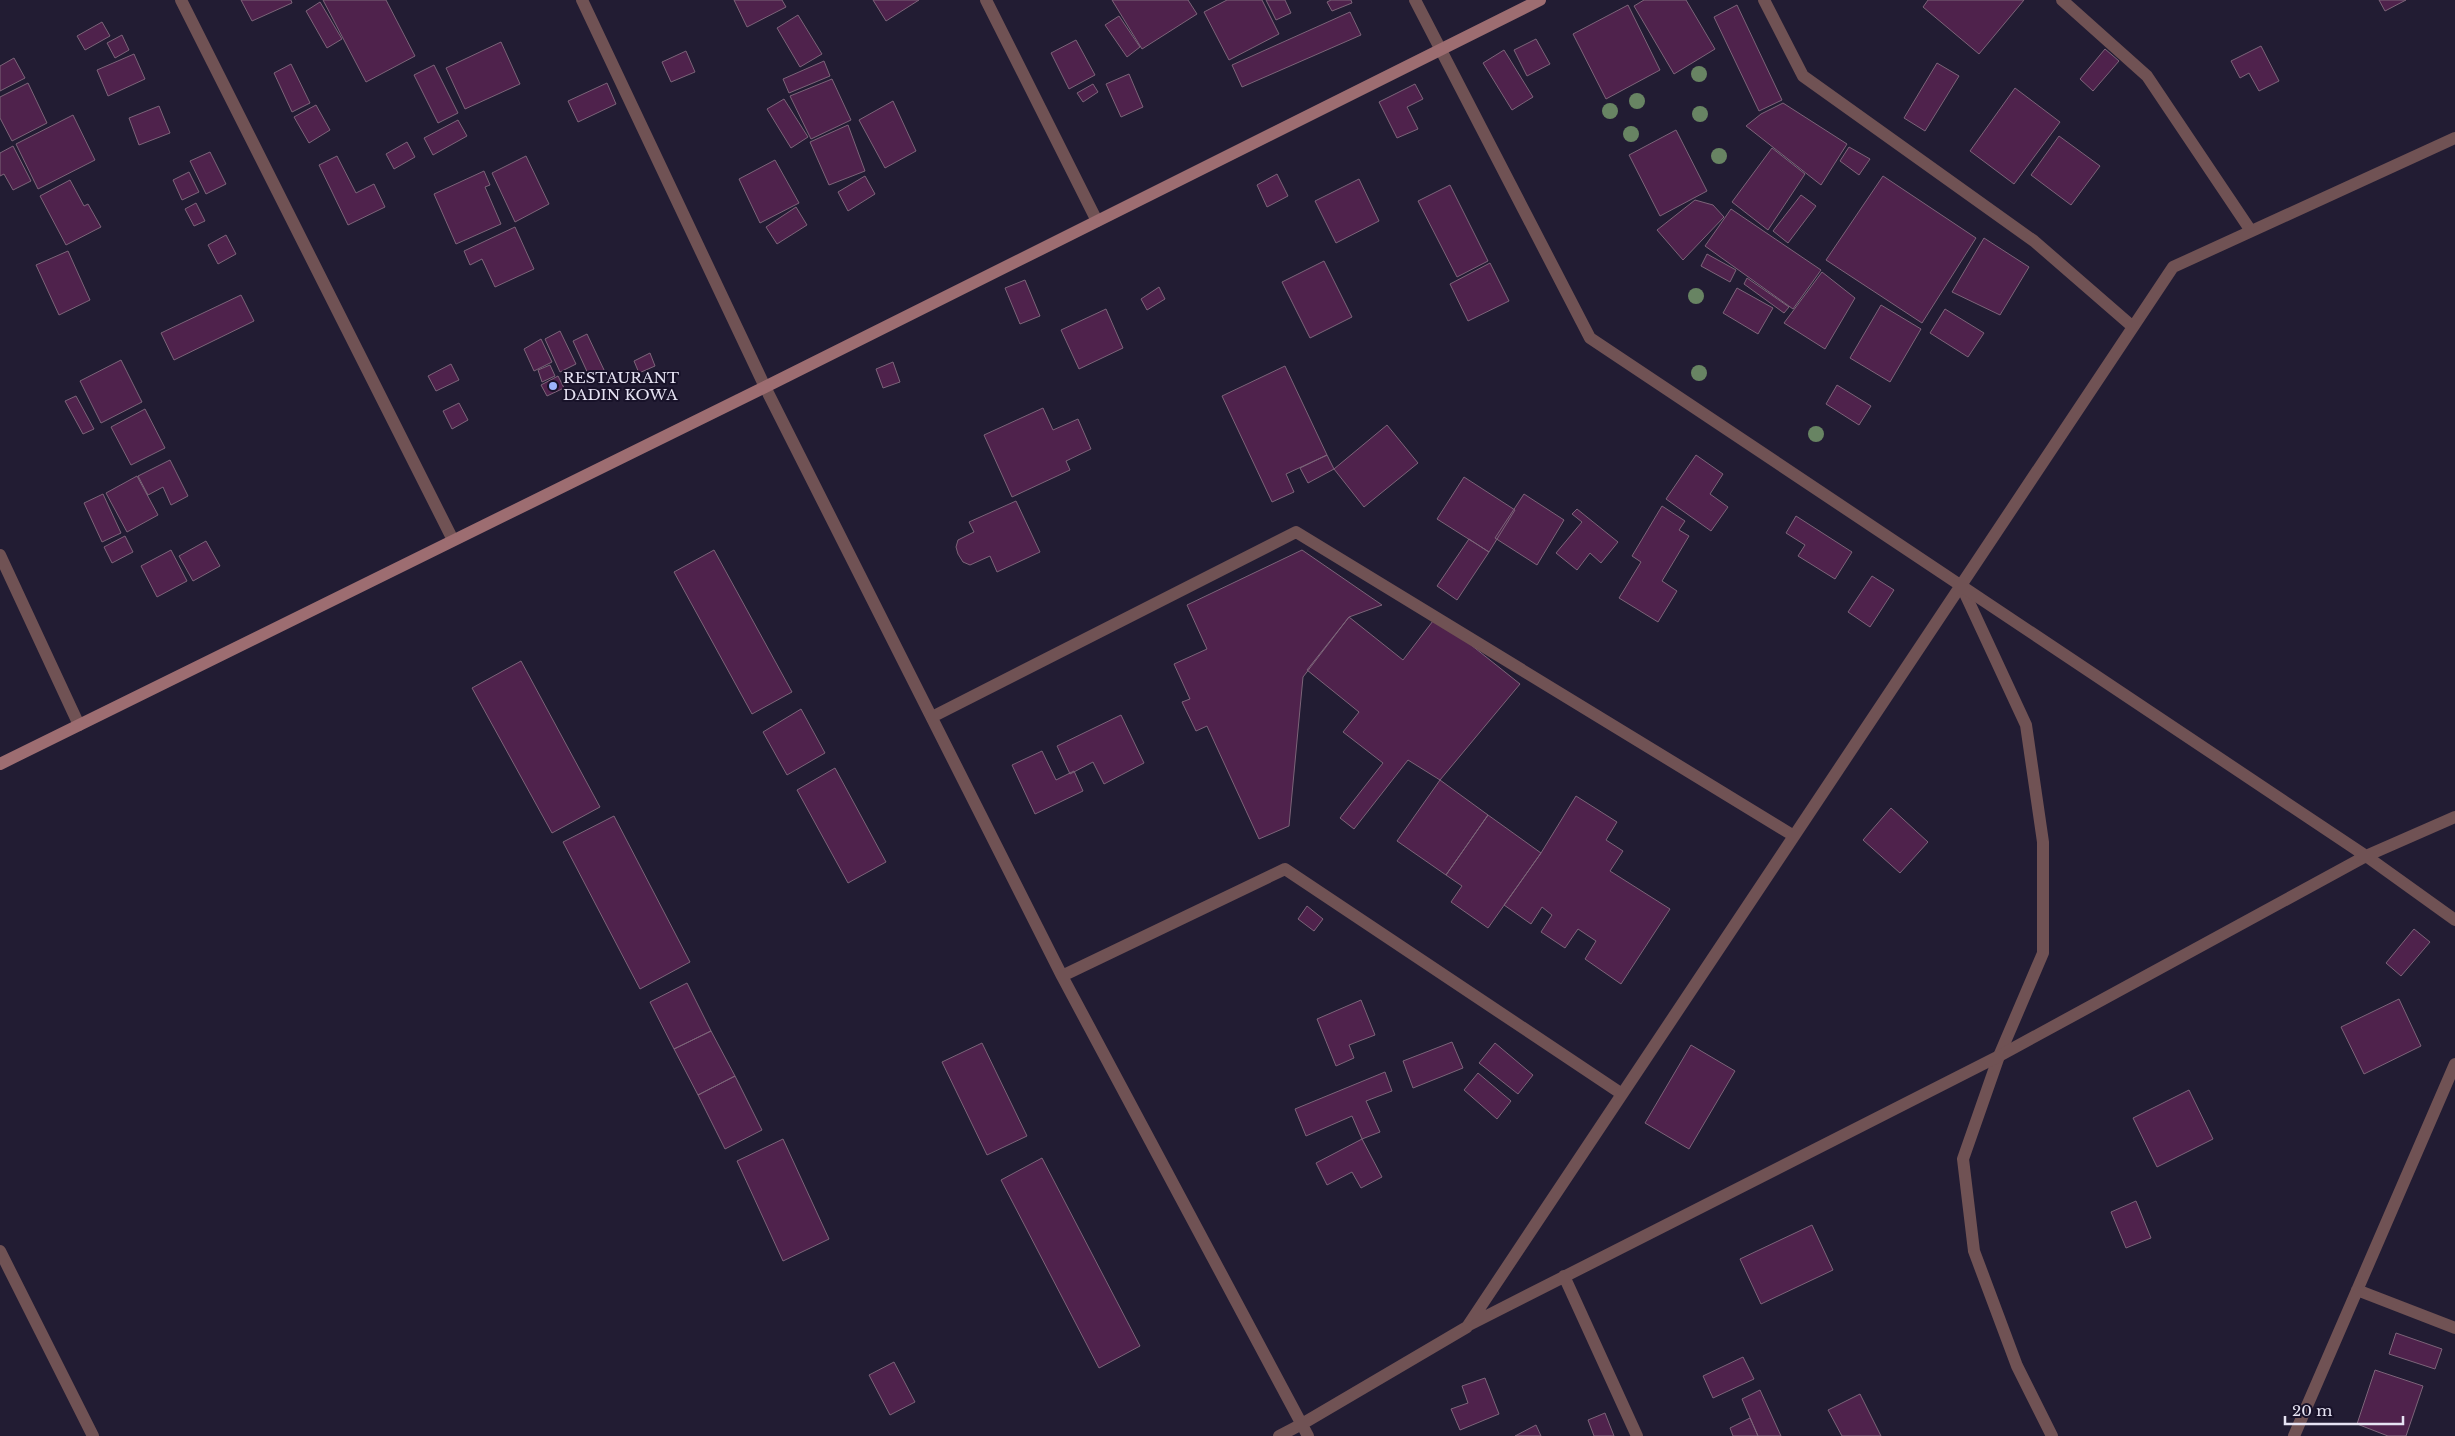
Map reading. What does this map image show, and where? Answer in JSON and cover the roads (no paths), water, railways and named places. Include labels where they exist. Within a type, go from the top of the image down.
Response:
[{"type":"street","points":[[181,0],[453,540]]},
{"type":"street","points":[[582,0],[765,387],[1062,976],[1305,1430]]},
{"type":"street","points":[[986,0],[1097,221]]},
{"type":"street","points":[[1416,0],[1590,338],[2366,856],[2455,920]]},
{"type":"street","points":[[0,764],[765,387],[1540,0]]},
{"type":"street","points":[[1764,0],[1803,76],[2034,241],[2133,327]]},
{"type":"street","points":[[2062,0],[2147,76],[2251,231]]},
{"type":"street","points":[[1467,1327],[2173,267],[2455,138]]},
{"type":"street","points":[[932,717],[1296,532],[1794,836]]},
{"type":"street","points":[[0,555],[79,724]]},
{"type":"street","points":[[1961,585],[2026,725],[2044,842],[2044,953],[1999,1056],[1963,1159],[1974,1251],[2017,1366],[2052,1436]]},
{"type":"street","points":[[1279,1436],[1305,1430],[1467,1327],[1999,1056],[2366,856],[2455,817]]},
{"type":"street","points":[[1062,976],[1285,869],[1622,1094]]},
{"type":"street","points":[[2294,1436],[2455,1064]]},
{"type":"street","points":[[0,1251],[93,1436]]},
{"type":"street","points":[[1564,1276],[1637,1436]]},
{"type":"street","points":[[2357,1290],[2455,1328]]},
{"type":"place","name":"RESTAURANT DADIN KOWA","points":[[553,386]]}]
